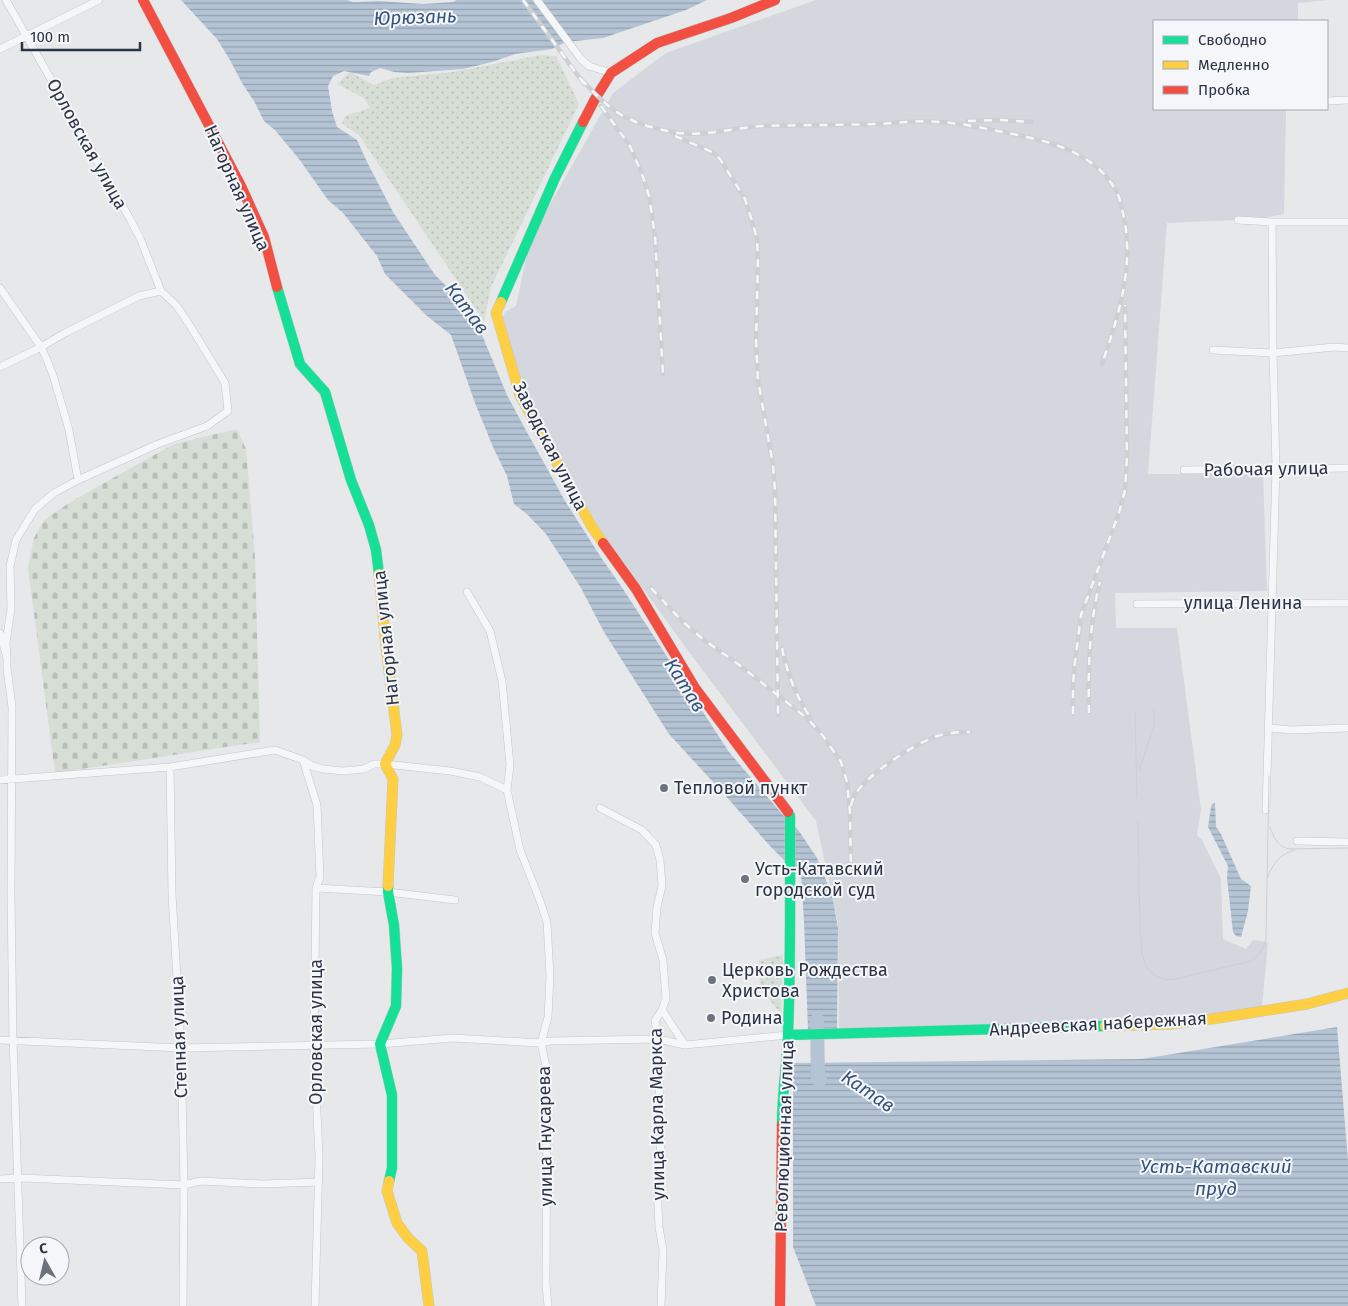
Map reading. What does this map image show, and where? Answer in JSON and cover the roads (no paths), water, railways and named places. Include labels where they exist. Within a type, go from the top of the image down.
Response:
[{"type":"street","name":"Орловская улица","points":[[6,0],[136,232],[161,291]]},
{"type":"street","points":[[0,49],[99,0]]},
{"type":"street","name":"Нагорная улица","points":[[144,0],[232,168],[264,237],[300,364],[325,392],[351,480],[373,537],[380,580],[397,735],[395,745],[385,764]]},
{"type":"street","points":[[537,0],[580,59],[589,66],[611,74]]},
{"type":"street","name":"Заводская улица","points":[[776,0],[732,18],[657,43],[611,74],[595,99],[555,178],[496,313],[520,395],[592,527],[636,589],[695,688],[787,809],[790,816]]},
{"type":"street","points":[[1328,101],[1348,100]]},
{"type":"street","points":[[1238,220],[1348,222]]},
{"type":"street","points":[[1266,810],[1276,468],[1272,222]]},
{"type":"street","points":[[0,288],[41,348],[53,375],[69,430],[78,480]]},
{"type":"street","points":[[0,367],[41,348],[65,333],[139,296],[161,291],[176,305],[225,383],[228,411],[207,426],[158,444],[78,480],[54,493],[35,509],[16,540],[10,566],[11,609],[6,643],[12,707],[13,1039],[22,1306]]},
{"type":"street","points":[[1212,350],[1273,353],[1334,347],[1348,348]]},
{"type":"street","name":"Рабочая улица","points":[[1184,470],[1348,468]]},
{"type":"street","name":"улица Гнусарева","points":[[466,592],[490,632],[502,682],[510,766],[507,790],[520,850],[547,922],[550,984],[548,1017],[541,1043],[547,1071],[546,1284],[548,1306]]},
{"type":"street","name":"улица Ленина","points":[[1137,604],[1348,603]]},
{"type":"street","points":[[0,634],[8,658]]},
{"type":"street","points":[[1269,728],[1290,730],[1348,728]]},
{"type":"street","points":[[0,780],[170,768],[275,750],[323,769],[343,771],[364,769],[374,764],[385,764],[450,771],[480,777],[507,790]]},
{"type":"street","name":"Орловская улица","points":[[303,760],[316,805],[320,877],[316,888],[314,1045],[319,1157],[315,1306]]},
{"type":"street","points":[[385,764],[393,779],[388,892],[394,925],[397,968],[396,1006],[380,1044],[392,1095],[392,1168],[387,1191],[397,1223],[408,1238],[422,1251],[429,1306]]},
{"type":"street","name":"Степная улица","points":[[170,768],[172,894],[181,1048],[184,1185],[183,1306]]},
{"type":"street","name":"улица Карла Маркса","points":[[600,808],[642,830],[656,845],[660,860],[662,886],[657,906],[655,933],[663,960],[666,999],[655,1021],[658,1039],[661,1143],[657,1186],[662,1250],[660,1306]]},
{"type":"street","name":"Революционная улица","points":[[780,1306],[782,1104],[788,1035],[791,877],[790,816]]},
{"type":"street","points":[[1297,841],[1348,842]]},
{"type":"street","points":[[316,888],[388,892],[455,900]]},
{"type":"street","name":"Андреевская набережная","points":[[788,1035],[1171,1024],[1307,1004],[1348,993]]},
{"type":"street","points":[[662,1010],[685,1045]]},
{"type":"street","points":[[0,1040],[13,1039],[181,1048],[380,1044],[453,1038],[541,1043],[658,1039],[685,1045],[788,1035]]},
{"type":"street","points":[[0,1179],[18,1178],[184,1185],[201,1182],[262,1184],[319,1182]]},
{"type":"water","name":"Юрюзань","points":[[181,0],[347,0],[353,2],[379,1],[423,4],[453,2],[457,0],[707,0],[686,10],[603,38],[566,42],[552,49],[515,54],[463,69],[408,73],[380,68],[371,72],[369,76],[344,71],[333,76],[328,86],[337,127],[357,140],[393,212],[435,275],[472,311],[507,395],[565,501],[729,752],[799,831],[817,858],[832,895],[838,928],[837,1030],[808,1030],[801,874],[770,846],[669,734],[604,632],[581,588],[546,534],[528,515],[514,504],[507,476],[475,403],[451,335],[427,316],[385,274],[377,256],[343,213],[328,200],[299,159],[275,130],[264,121],[217,39]]},
{"type":"water","points":[[1215,803],[1216,827],[1241,879],[1251,886],[1248,911],[1241,937],[1236,936],[1233,932],[1227,878],[1228,866],[1208,827],[1211,807]]},
{"type":"water","name":"Усть-Катавский пруд","points":[[1337,1027],[1348,1161],[1348,1306],[816,1306],[793,1247],[793,1063],[1142,1059]]},
{"type":"waterway","name":"Катав","points":[[817,1020],[818,1079],[820,1080]]},
{"type":"tram line","points":[[1139,771],[1154,724],[1154,709]]},
{"type":"tram line","points":[[1135,711],[1137,798]]},
{"type":"tram line","points":[[1138,822],[1140,929],[1142,954],[1147,968],[1156,976],[1165,980],[1251,961],[1261,951],[1266,938],[1269,776]]},
{"type":"tram line","points":[[1270,827],[1276,841],[1289,849],[1348,848]]},
{"type":"tram line","points":[[1268,877],[1272,867],[1278,860],[1285,854],[1295,850]]},
{"type":"railway","points":[[523,0],[584,84]]},
{"type":"railway","points":[[581,79],[602,101],[620,114],[633,121],[678,133],[709,133],[761,126],[931,121],[955,123],[1019,135],[1051,143],[1081,156],[1107,177],[1116,191],[1123,213],[1126,233],[1127,252],[1123,290],[1102,364]]},
{"type":"railway","points":[[601,106],[630,146],[649,196],[655,236],[663,374]]},
{"type":"railway","points":[[968,121],[1032,122]]},
{"type":"railway","points":[[675,136],[712,152],[720,159],[745,199],[757,239],[756,341],[758,380],[773,465],[775,491],[778,715]]},
{"type":"railway","points":[[1073,714],[1073,684],[1081,615],[1119,513],[1125,490],[1127,457],[1125,305]]},
{"type":"railway","points":[[1089,713],[1090,647],[1096,598],[1100,582]]},
{"type":"railway","points":[[651,588],[682,621],[704,640],[808,719],[823,736],[841,762],[847,782],[850,813],[851,876]]},
{"type":"railway","points":[[782,648],[793,684],[800,701],[810,717]]},
{"type":"railway","points":[[851,806],[854,797],[868,779],[902,754],[937,736],[970,732]]},
{"type":"place","name":"Тепловой пункт","points":[[664,788]]},
{"type":"place","name":"Усть-Катавский городской суд","points":[[745,879]]},
{"type":"place","name":"Церковь Рождества Христова","points":[[712,980]]},
{"type":"place","name":"Родина","points":[[711,1018]]}]
